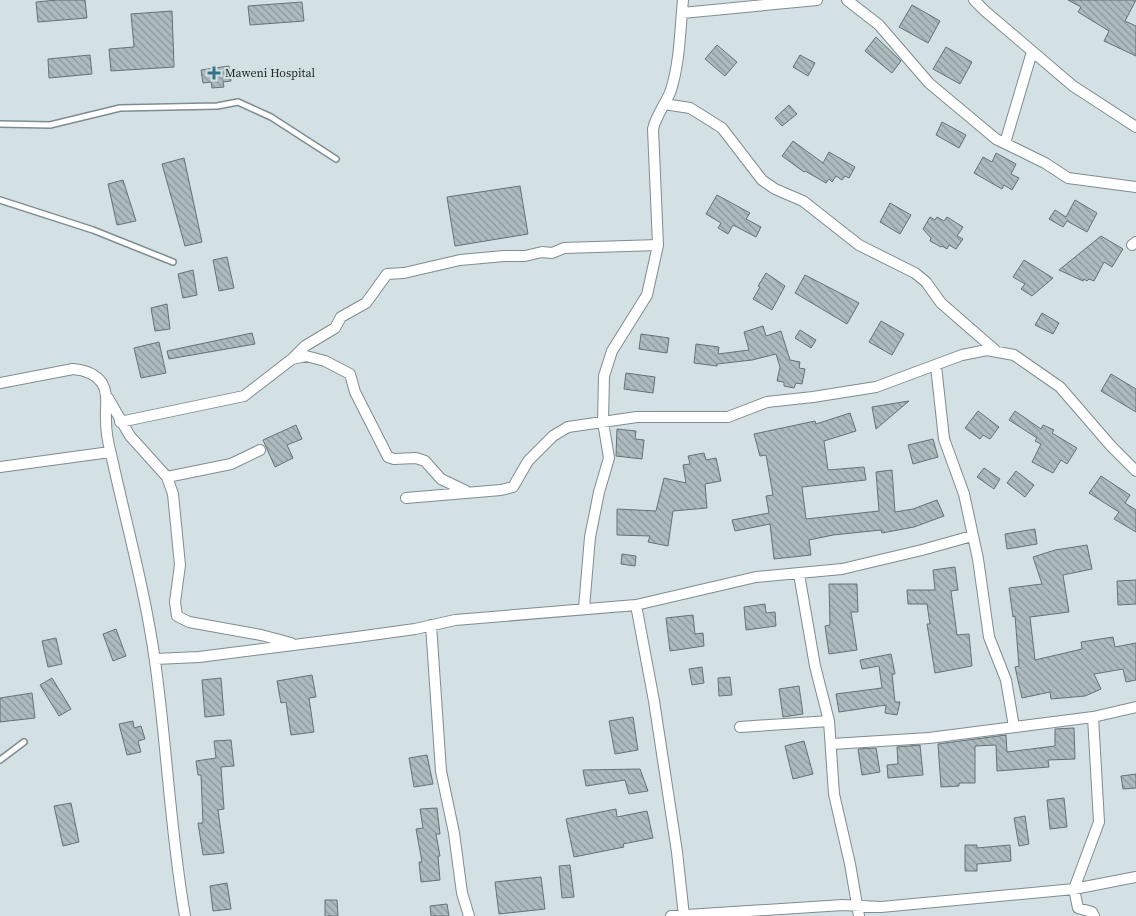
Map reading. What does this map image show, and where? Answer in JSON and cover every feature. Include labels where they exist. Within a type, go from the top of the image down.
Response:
[{"type":"street","points":[[584,608],[590,537],[599,492],[609,458],[603,422],[602,396],[612,351],[647,295],[658,245],[653,129],[657,116],[670,92],[679,58],[683,0]]},
{"type":"street","points":[[682,13],[817,0]]},
{"type":"street","points":[[847,0],[879,25],[936,89],[996,139],[1045,163],[1068,178],[1136,187]]},
{"type":"street","points":[[974,0],[1073,86],[1136,127]]},
{"type":"street","points":[[1005,143],[1032,52]]},
{"type":"street","points":[[664,104],[690,108],[722,128],[762,180],[775,189],[803,201],[859,245],[915,273],[926,282],[941,303],[995,350]]},
{"type":"street","points":[[120,422],[244,396],[292,359],[305,346],[335,328],[341,317],[366,303],[388,274],[391,273],[404,273],[430,266],[490,257],[524,256],[542,252],[552,254],[564,248],[658,245]]},
{"type":"street","points":[[406,498],[502,490],[513,487],[524,466],[554,436],[568,427],[666,416],[705,418],[728,416],[767,402],[876,387],[971,352],[995,350],[1014,356],[1060,386],[1111,446],[1136,471]]},
{"type":"street","points":[[292,359],[306,356],[325,361],[350,374],[355,392],[388,457],[391,459],[416,458],[425,461],[449,484],[470,492]]},
{"type":"street","points":[[936,366],[944,439],[964,494],[978,559],[989,637],[1006,680],[1014,727]]},
{"type":"street","points":[[0,383],[73,369],[85,370],[102,383],[120,422],[145,454],[167,477],[174,494],[180,581],[175,602],[178,616],[189,622],[261,635],[297,645]]},
{"type":"street","points":[[107,397],[106,420],[110,452],[138,565],[155,659],[167,754],[170,815],[185,916]]},
{"type":"street","points":[[167,477],[231,464],[260,450]]},
{"type":"street","points":[[0,467],[110,452]]},
{"type":"street","points":[[155,659],[198,657],[297,645],[455,620],[636,604],[756,577],[842,569],[972,536]]},
{"type":"street","points":[[799,574],[815,666],[829,721],[834,794],[859,911]]},
{"type":"street","points":[[636,604],[654,700],[684,915]]},
{"type":"street","points":[[431,625],[441,772],[454,833],[462,893],[469,916]]},
{"type":"street","points":[[832,744],[929,738],[1093,717],[1136,707]]},
{"type":"street","points":[[1093,717],[1100,822],[1074,889],[1078,908],[1092,912],[1094,916]]},
{"type":"street","points":[[740,727],[829,721]]},
{"type":"street","points":[[672,916],[859,911],[880,907],[1074,889],[1136,876]]},
{"type":"lane","points":[[0,124],[50,125],[120,108],[217,106],[238,102],[271,116],[336,159]]},
{"type":"lane","points":[[0,200],[93,230],[173,262]]},
{"type":"lane","points":[[0,760],[24,742]]},
{"type":"building","points":[[85,0],[87,18],[38,22],[36,2]]},
{"type":"building","points":[[1068,0],[1136,0],[1125,21],[1136,26],[1136,56],[1104,41],[1109,31],[1078,12],[1081,7]]},
{"type":"building","points":[[302,2],[304,21],[250,25],[248,6]]},
{"type":"building","points":[[912,5],[940,21],[928,43],[899,27]]},
{"type":"building","points":[[172,11],[174,67],[111,71],[109,49],[134,47],[131,14]]},
{"type":"building","points":[[876,37],[901,61],[892,73],[865,51]]},
{"type":"building","points":[[717,45],[737,62],[725,76],[705,59]]},
{"type":"building","points":[[946,47],[972,62],[960,84],[933,69]]},
{"type":"building","points":[[90,55],[92,74],[49,78],[48,59]]},
{"type":"building","points":[[800,55],[815,63],[808,76],[793,67]]},
{"type":"building","points":[[229,66],[231,81],[223,82],[224,87],[212,88],[211,82],[203,83],[201,70]]},
{"type":"building","points":[[789,105],[797,114],[782,126],[775,118]]},
{"type":"building","points":[[942,122],[966,135],[959,148],[936,135]]},
{"type":"building","points":[[793,141],[823,163],[829,152],[855,167],[849,178],[845,176],[842,180],[836,176],[832,182],[829,179],[826,183],[804,172],[782,156]]},
{"type":"building","points":[[996,153],[1016,164],[1011,174],[1019,178],[1012,190],[1004,185],[1002,189],[974,173],[983,157],[992,162]]},
{"type":"building","points":[[184,158],[202,242],[185,246],[162,164]]},
{"type":"building","points":[[123,180],[136,221],[117,225],[108,184]]},
{"type":"building","points":[[520,186],[528,234],[455,246],[447,197]]},
{"type":"building","points":[[717,195],[750,213],[746,219],[761,227],[756,237],[733,225],[728,234],[718,228],[721,223],[706,214]]},
{"type":"building","points":[[1075,200],[1097,213],[1087,232],[1067,221],[1063,227],[1049,219],[1055,210],[1066,217]]},
{"type":"building","points":[[890,203],[911,215],[900,234],[880,222]]},
{"type":"building","points":[[930,217],[935,220],[937,217],[944,221],[947,217],[963,227],[957,236],[963,239],[956,249],[949,245],[947,249],[930,241],[931,238],[923,229]]},
{"type":"building","points":[[1101,236],[1123,249],[1112,267],[1104,262],[1094,281],[1084,279],[1083,281],[1059,270]]},
{"type":"building","points":[[227,257],[234,288],[219,291],[213,260]]},
{"type":"building","points":[[1024,260],[1053,278],[1032,296],[1021,289],[1025,284],[1013,277]]},
{"type":"building","points":[[193,270],[197,295],[183,298],[178,274]]},
{"type":"building","points":[[766,273],[785,286],[772,310],[753,299]]},
{"type":"building","points":[[805,275],[859,303],[847,324],[795,293]]},
{"type":"building","points":[[167,304],[170,329],[155,331],[151,308]]},
{"type":"building","points":[[1042,313],[1059,323],[1053,334],[1035,325]]},
{"type":"building","points":[[881,321],[904,334],[892,355],[869,342]]},
{"type":"building","points":[[763,326],[766,336],[781,331],[790,360],[800,362],[799,368],[805,369],[802,384],[796,383],[794,388],[784,386],[784,382],[777,381],[780,367],[776,354],[752,360],[717,364],[717,366],[694,363],[696,344],[719,347],[718,354],[749,350],[744,332]]},
{"type":"building","points":[[800,330],[816,340],[811,348],[795,338]]},
{"type":"building","points":[[252,333],[255,344],[169,359],[167,351]]},
{"type":"building","points":[[641,334],[669,338],[667,353],[639,349]]},
{"type":"building","points":[[159,342],[166,373],[141,378],[134,348]]},
{"type":"building","points":[[626,373],[655,377],[653,393],[624,389]]},
{"type":"building","points":[[1111,374],[1136,389],[1136,412],[1101,391]]},
{"type":"building","points":[[909,401],[876,429],[872,407]]},
{"type":"building","points":[[978,411],[999,427],[990,439],[983,435],[980,439],[965,428]]},
{"type":"building","points":[[1015,411],[1041,429],[1043,425],[1054,430],[1052,433],[1077,448],[1067,464],[1061,460],[1053,473],[1032,462],[1041,444],[1035,441],[1037,438],[1009,420]]},
{"type":"building","points":[[850,413],[856,431],[824,441],[828,470],[864,467],[866,480],[802,487],[806,519],[879,511],[876,472],[892,470],[895,512],[913,509],[937,500],[944,516],[914,527],[882,533],[881,530],[833,535],[809,540],[811,555],[774,559],[770,524],[735,531],[732,520],[769,513],[766,496],[773,495],[766,455],[760,456],[754,434],[815,421],[816,424]]},
{"type":"building","points":[[296,425],[302,439],[287,445],[293,458],[275,467],[263,440]]},
{"type":"building","points":[[617,429],[636,431],[635,439],[644,440],[642,459],[616,456]]},
{"type":"building","points":[[933,439],[938,457],[913,464],[908,445]]},
{"type":"building","points":[[704,453],[706,460],[716,458],[721,481],[705,484],[707,508],[673,511],[668,546],[648,542],[650,536],[617,535],[617,509],[656,511],[664,478],[686,483],[683,465],[690,464],[688,456]]},
{"type":"building","points":[[984,468],[1000,479],[994,489],[977,477]]},
{"type":"building","points":[[1016,471],[1034,485],[1025,497],[1007,483]]},
{"type":"building","points":[[1101,476],[1130,495],[1125,503],[1136,510],[1136,532],[1114,519],[1119,512],[1089,493]]},
{"type":"building","points":[[1035,529],[1037,544],[1007,549],[1005,534]]},
{"type":"building","points":[[1087,545],[1092,569],[1063,575],[1069,612],[1030,617],[1035,660],[1082,649],[1081,642],[1113,637],[1115,647],[1136,643],[1136,680],[1126,682],[1123,669],[1094,674],[1101,689],[1085,696],[1051,699],[1050,692],[1022,698],[1015,667],[1019,666],[1015,616],[1013,617],[1009,588],[1042,584],[1033,557],[1055,550]]},
{"type":"building","points":[[622,554],[636,556],[635,566],[621,564]]},
{"type":"building","points":[[955,567],[958,590],[951,591],[957,635],[969,634],[972,666],[935,673],[927,624],[930,624],[927,604],[908,604],[907,590],[935,590],[933,570]]},
{"type":"building","points":[[1136,580],[1136,604],[1118,605],[1117,581]]},
{"type":"building","points":[[829,584],[857,584],[858,612],[851,612],[857,650],[829,654],[825,626],[830,625]]},
{"type":"building","points":[[765,604],[766,613],[775,612],[776,626],[746,630],[744,607]]},
{"type":"building","points":[[693,615],[695,634],[703,633],[704,646],[670,651],[666,618]]},
{"type":"building","points":[[116,629],[126,656],[113,661],[103,634]]},
{"type":"building","points":[[56,638],[62,664],[48,667],[42,641]]},
{"type":"building","points":[[891,654],[895,674],[892,674],[895,702],[900,702],[897,715],[885,713],[886,705],[839,712],[836,694],[882,688],[879,666],[862,669],[860,660]]},
{"type":"building","points":[[702,667],[704,683],[692,685],[689,669]]},
{"type":"building","points":[[312,675],[316,697],[309,698],[314,732],[291,735],[286,702],[281,703],[277,681]]},
{"type":"building","points":[[730,677],[732,695],[719,696],[718,678]]},
{"type":"building","points":[[52,678],[71,709],[59,716],[40,685]]},
{"type":"building","points":[[221,678],[224,715],[205,717],[202,680]]},
{"type":"building","points":[[799,686],[803,714],[783,717],[779,689]]},
{"type":"building","points":[[32,693],[35,718],[0,722],[0,698]]},
{"type":"building","points":[[633,717],[638,750],[615,754],[609,721]]},
{"type":"building","points":[[133,721],[134,728],[141,726],[145,739],[138,741],[141,752],[127,755],[119,724]]},
{"type":"building","points":[[1074,728],[1075,759],[1048,760],[1049,767],[997,771],[996,745],[975,746],[975,783],[959,783],[959,786],[941,787],[938,744],[1006,735],[1007,752],[1055,746],[1055,729]]},
{"type":"building","points":[[231,740],[234,766],[221,767],[224,809],[218,810],[224,853],[203,855],[198,823],[203,823],[201,775],[198,775],[196,761],[216,758],[214,741]]},
{"type":"building","points":[[804,741],[813,774],[793,779],[785,746]]},
{"type":"building","points":[[920,745],[923,775],[888,778],[887,765],[898,764],[897,747]]},
{"type":"building","points":[[876,748],[880,772],[862,775],[858,749]]},
{"type":"building","points":[[427,755],[433,784],[414,787],[409,758]]},
{"type":"building","points":[[640,769],[648,791],[629,794],[625,780],[586,786],[583,770]]},
{"type":"building","points":[[1136,774],[1136,788],[1123,789],[1121,776]]},
{"type":"building","points":[[1064,798],[1067,827],[1050,829],[1047,800]]},
{"type":"building","points":[[71,803],[79,842],[63,846],[54,806]]},
{"type":"building","points":[[437,808],[440,834],[436,834],[440,856],[438,856],[440,880],[421,882],[419,862],[422,862],[416,829],[423,828],[420,809]]},
{"type":"building","points":[[616,809],[617,817],[647,811],[653,838],[623,844],[624,847],[574,857],[566,819]]},
{"type":"building","points":[[1025,816],[1029,844],[1019,846],[1014,818]]},
{"type":"building","points":[[965,845],[977,845],[977,848],[1010,845],[1011,861],[977,864],[977,871],[965,871]]},
{"type":"building","points":[[570,865],[574,897],[562,898],[559,866]]},
{"type":"building","points":[[541,877],[545,909],[499,914],[495,882]]},
{"type":"building","points":[[227,883],[231,909],[213,911],[210,886]]},
{"type":"building","points":[[325,900],[337,900],[338,916],[325,916]]},
{"type":"building","points":[[447,904],[449,916],[431,916],[430,906]]},
{"type":"place","name":"Maweni Hospital","points":[[214,73]]}]
